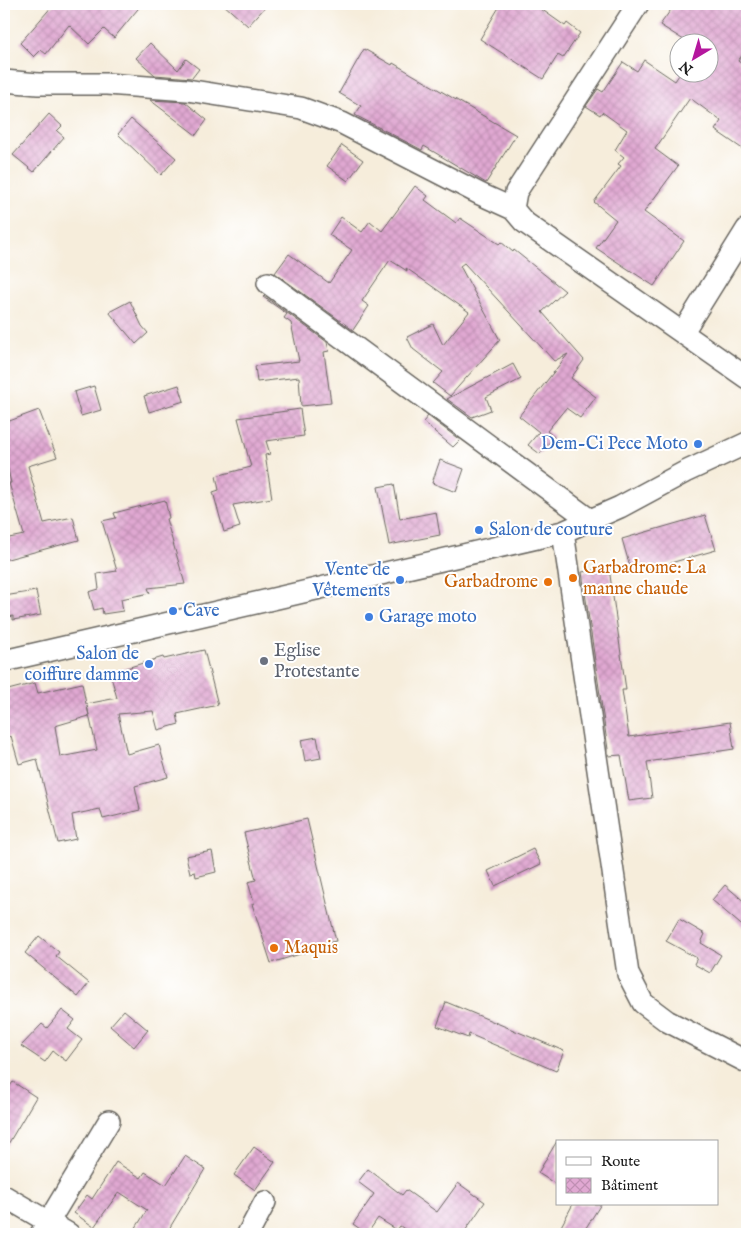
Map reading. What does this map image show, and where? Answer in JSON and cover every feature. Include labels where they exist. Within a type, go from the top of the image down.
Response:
[{"type":"street","points":[[513,209],[516,192],[638,4]]},
{"type":"street","points":[[4,81],[38,84],[108,84],[187,90],[301,108],[342,123],[513,209],[524,222],[747,378]]},
{"type":"street","points":[[683,332],[747,229]]},
{"type":"street","points":[[268,283],[590,520]]},
{"type":"street","points":[[4,662],[564,532],[747,443]]},
{"type":"street","points":[[564,532],[628,974],[643,1003],[666,1021],[747,1062]]},
{"type":"street","points":[[45,1228],[109,1121]]},
{"type":"street","points":[[4,1196],[45,1228],[69,1234]]},
{"type":"street","points":[[248,1234],[265,1202]]},
{"type":"building","points":[[54,4],[142,4],[114,38],[104,29],[89,44],[69,25],[46,54],[41,50],[34,57],[20,43]]},
{"type":"building","points":[[223,4],[268,4],[248,26]]},
{"type":"building","points":[[501,4],[534,4],[565,26],[567,23],[580,33],[563,58],[558,55],[543,79],[480,39]]},
{"type":"building","points":[[675,4],[747,4],[747,48],[738,61],[747,68],[747,152],[715,130],[721,121],[690,98],[655,149],[678,166],[644,212],[684,241],[654,286],[596,248],[616,220],[594,202],[621,166],[618,164],[624,157],[615,150],[627,130],[602,112],[600,115],[586,106],[598,89],[603,92],[623,62],[637,71],[644,60],[668,76],[668,82],[718,82],[718,32],[671,32],[660,25]]},
{"type":"building","points":[[150,43],[178,70],[186,59],[199,69],[192,78],[155,75],[136,58]]},
{"type":"building","points":[[364,49],[392,65],[393,63],[516,135],[486,183],[424,146],[422,150],[355,115],[361,106],[339,93]]},
{"type":"building","points":[[150,100],[185,102],[207,120],[196,135]]},
{"type":"building","points":[[49,114],[62,126],[57,131],[64,137],[34,172],[13,155]]},
{"type":"building","points":[[131,119],[176,158],[161,175],[118,134]]},
{"type":"building","points":[[342,145],[363,160],[348,181],[327,166]]},
{"type":"building","points":[[415,186],[428,196],[425,200],[456,223],[460,218],[499,244],[501,242],[513,252],[514,250],[565,291],[542,312],[584,360],[571,378],[596,397],[580,418],[566,408],[547,431],[554,437],[540,454],[528,445],[539,432],[519,416],[568,354],[554,361],[464,263],[460,266],[500,340],[450,396],[433,383],[443,372],[413,349],[407,337],[433,324],[443,345],[469,312],[406,268],[407,271],[390,260],[362,301],[369,306],[353,330],[275,273],[289,254],[329,283],[352,250],[329,235],[341,217],[362,232],[370,221],[382,231]]},
{"type":"building","points":[[264,296],[327,342],[329,351],[324,352],[331,403],[301,406],[299,377],[257,382],[255,366],[299,361],[291,323],[284,318],[287,314]]},
{"type":"building","points":[[130,301],[142,326],[148,333],[136,344],[109,312]]},
{"type":"building","points":[[513,364],[521,379],[486,397],[491,410],[472,417],[447,399]]},
{"type":"building","points":[[179,385],[184,401],[149,412],[144,396]]},
{"type":"building","points":[[94,386],[101,410],[81,416],[74,392]]},
{"type":"building","points":[[300,409],[304,436],[266,441],[270,454],[265,455],[272,498],[233,505],[240,527],[224,532],[213,492],[219,490],[216,476],[251,467],[238,418]]},
{"type":"building","points":[[39,410],[57,457],[28,466],[44,523],[73,517],[79,540],[4,560],[4,539],[24,535],[9,483],[11,483],[4,452],[4,423]]},
{"type":"building","points":[[428,416],[460,440],[453,447],[423,422]]},
{"type":"building","points":[[440,460],[464,469],[456,492],[432,483]]},
{"type":"building","points":[[394,484],[400,519],[436,512],[440,535],[389,545],[378,487]]},
{"type":"building","points":[[165,500],[169,518],[166,519],[185,584],[148,588],[150,593],[121,599],[123,611],[103,614],[102,608],[94,610],[89,592],[99,589],[97,574],[117,571],[102,521],[116,518],[114,513]]},
{"type":"building","points":[[705,515],[716,550],[632,574],[622,539]]},
{"type":"building","points":[[609,568],[626,690],[622,690],[629,737],[730,722],[734,749],[647,762],[652,798],[629,801],[621,755],[609,756],[582,572]]},
{"type":"building","points":[[36,591],[41,615],[13,620],[13,616],[4,618],[4,596]]},
{"type":"building","points":[[204,650],[218,705],[177,714],[179,724],[158,730],[153,711],[118,714],[127,754],[159,745],[168,777],[135,786],[140,810],[103,819],[100,809],[72,815],[76,839],[58,843],[37,759],[19,764],[11,736],[4,738],[4,691],[35,683],[38,693],[82,683],[86,704],[117,698],[110,673],[163,657],[164,659]],"holes":[[[87,706],[97,750],[60,757],[55,726],[89,716]]]},
{"type":"building","points":[[317,737],[321,758],[305,761],[301,740]]},
{"type":"building","points":[[307,819],[336,941],[315,945],[316,949],[271,963],[252,904],[254,903],[248,882],[256,880],[244,833]]},
{"type":"building","points":[[533,849],[541,864],[495,886],[488,871]]},
{"type":"building","points":[[212,851],[216,872],[196,877],[195,872],[190,873],[186,856]]},
{"type":"building","points":[[725,885],[747,904],[747,930],[712,900]]},
{"type":"building","points":[[679,919],[705,934],[701,943],[721,955],[710,973],[694,964],[697,958],[666,941]]},
{"type":"building","points":[[39,936],[59,952],[56,956],[89,983],[78,997],[25,953]]},
{"type":"building","points":[[446,1002],[564,1051],[556,1071],[469,1034],[468,1038],[437,1026]]},
{"type":"building","points":[[62,1010],[75,1020],[68,1029],[82,1040],[66,1061],[53,1051],[45,1062],[21,1046],[42,1024],[47,1028]]},
{"type":"building","points":[[124,1010],[148,1030],[134,1047],[110,1026]]},
{"type":"building","points":[[13,1082],[36,1097],[4,1151],[4,1094]]},
{"type":"building","points":[[556,1143],[556,1184],[538,1173]]},
{"type":"building","points":[[254,1147],[275,1162],[255,1190],[234,1175]]},
{"type":"building","points":[[185,1156],[205,1169],[166,1234],[132,1234],[147,1210],[119,1192],[94,1227],[74,1213],[87,1195],[92,1199],[116,1162],[141,1178],[145,1172],[166,1185]]},
{"type":"building","points":[[368,1169],[402,1195],[406,1190],[437,1212],[458,1183],[485,1202],[463,1234],[412,1234],[400,1226],[397,1230],[378,1218],[367,1234],[353,1224],[374,1194],[358,1182]]},
{"type":"building","points":[[572,1206],[600,1206],[582,1234],[557,1234]]},
{"type":"place","name":"Dem-Ci Pece Moto","points":[[698,444]]},
{"type":"place","name":"Salon de couture","points":[[479,530]]},
{"type":"place","name":"Garbadrome: La manne chaude","points":[[573,578]]},
{"type":"place","name":"Vente de Vêtements","points":[[400,580]]},
{"type":"place","name":"Garbadrome","points":[[548,582]]},
{"type":"place","name":"Cave","points":[[173,611]]},
{"type":"place","name":"Garage moto","points":[[369,617]]},
{"type":"place","name":"Eglise Protestante","points":[[264,661]]},
{"type":"place","name":"Salon de coiffure damme","points":[[149,664]]},
{"type":"place","name":"Maquis","points":[[274,948]]}]
